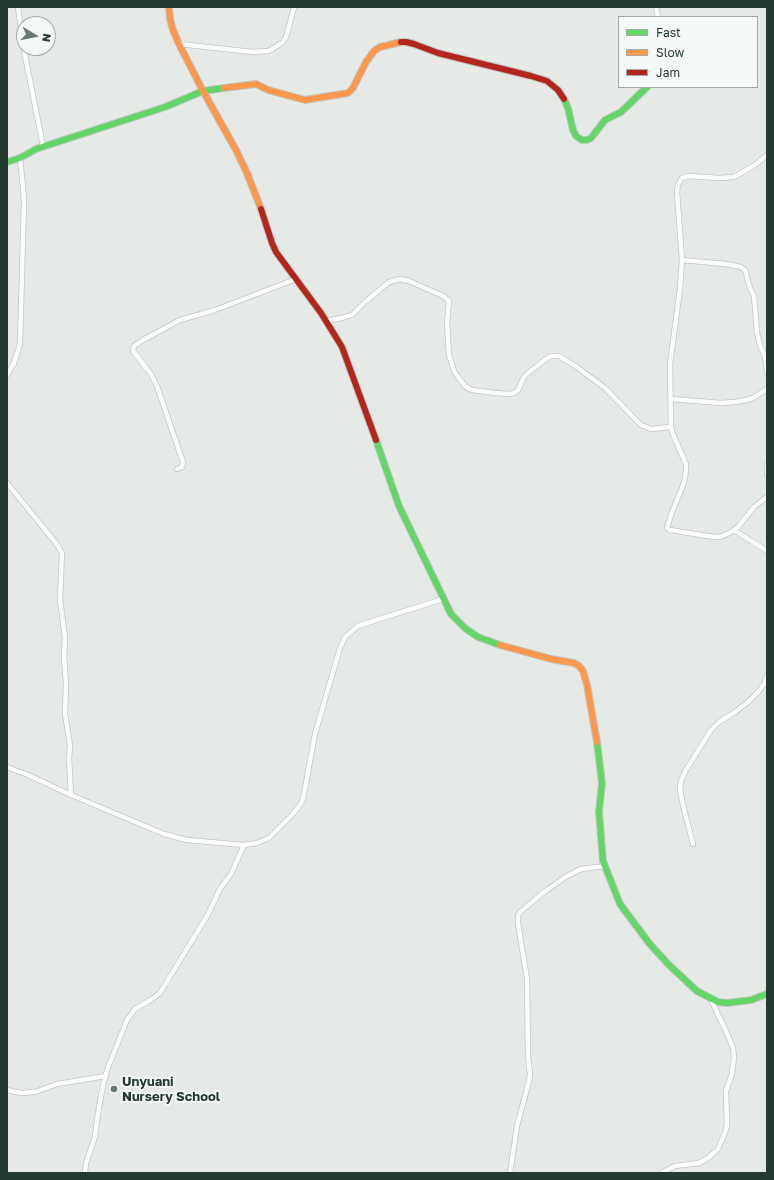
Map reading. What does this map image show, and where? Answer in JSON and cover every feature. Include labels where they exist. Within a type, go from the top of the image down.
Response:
[{"type":"street","points":[[18,7],[23,45],[43,146]]},
{"type":"street","points":[[169,7],[170,19],[179,44],[236,150],[259,202],[276,252],[327,321],[342,347],[399,506],[442,599],[451,614],[457,622],[478,637],[503,646],[551,659],[574,663],[583,671],[597,736],[602,783],[599,812],[603,861],[620,904],[649,943],[669,965],[697,991],[718,1002],[739,1002],[767,994]]},
{"type":"street","points":[[179,44],[253,52],[268,51],[283,42],[286,37],[294,7]]},
{"type":"street","points":[[8,161],[20,158],[36,148],[165,107],[203,91],[256,84],[280,94],[305,100],[342,95],[348,93],[353,88],[366,62],[374,51],[389,44],[406,42],[438,54],[547,81],[562,95],[568,108],[573,130],[576,136],[582,140],[591,138],[605,120],[621,112],[646,88]]},
{"type":"street","points":[[767,155],[734,178],[692,175],[685,176],[678,185],[677,192],[682,260],[680,289],[670,364],[671,427],[686,464],[686,471],[684,483],[667,525],[668,528],[707,536],[723,536],[734,530],[754,508],[767,497]]},
{"type":"street","points":[[7,375],[14,363],[20,344],[24,202],[20,158]]},
{"type":"street","points":[[682,260],[726,264],[741,267],[745,270],[754,296],[757,332],[760,346],[765,356],[767,372]]},
{"type":"street","points":[[177,469],[182,467],[183,462],[157,386],[151,374],[133,351],[134,346],[180,320],[215,310],[296,279]]},
{"type":"street","points":[[327,321],[353,314],[389,282],[400,280],[408,281],[443,296],[449,301],[447,323],[449,355],[454,370],[466,387],[472,390],[495,393],[514,393],[518,390],[524,377],[528,373],[551,356],[559,356],[577,367],[606,389],[641,425],[651,429],[671,427]]},
{"type":"street","points":[[671,399],[721,403],[735,402],[752,398],[767,389]]},
{"type":"street","points":[[767,465],[767,474]]},
{"type":"street","points":[[7,483],[56,543],[62,553],[60,599],[65,638],[65,714],[70,745],[69,759],[71,794]]},
{"type":"street","points":[[734,530],[767,551]]},
{"type":"street","points":[[7,767],[164,834],[187,840],[244,845],[257,843],[268,838],[292,815],[303,799],[317,728],[340,648],[346,637],[358,626],[442,599]]},
{"type":"street","points":[[693,844],[680,790],[681,781],[686,770],[711,730],[719,722],[735,712],[753,697],[764,684],[767,676]]},
{"type":"street","points":[[85,1173],[86,1163],[96,1137],[98,1113],[106,1076],[127,1020],[135,1009],[160,993],[207,916],[220,890],[231,874],[244,845]]},
{"type":"street","points":[[510,1173],[517,1126],[530,1076],[528,1056],[527,979],[518,916],[520,912],[544,892],[567,876],[581,869],[605,866]]},
{"type":"street","points":[[661,1173],[674,1166],[698,1163],[708,1158],[718,1149],[725,1133],[727,1125],[726,1090],[732,1074],[734,1057],[733,1048],[711,999]]},
{"type":"street","points":[[7,1090],[21,1093],[35,1092],[57,1084],[106,1076]]},
{"type":"traffic: fast","points":[[7,162],[20,158],[36,149],[165,107],[203,91],[224,88]]},
{"type":"traffic: fast","points":[[564,99],[576,136],[582,140],[587,140],[591,138],[605,120],[621,112],[646,88]]},
{"type":"traffic: fast","points":[[376,440],[399,506],[451,614],[466,629],[478,637],[500,645]]},
{"type":"traffic: fast","points":[[597,742],[602,783],[599,812],[603,861],[620,904],[649,943],[669,965],[697,991],[718,1002],[727,1003],[751,1000],[767,994]]},
{"type":"traffic: slow","points":[[169,7],[170,19],[179,44],[236,150],[261,209]]},
{"type":"traffic: slow","points":[[224,88],[256,84],[268,90],[305,100],[348,93],[353,88],[366,62],[374,51],[380,47],[401,42]]},
{"type":"traffic: slow","points":[[500,645],[551,659],[574,663],[579,666],[583,671],[587,685],[597,742]]},
{"type":"traffic: jam","points":[[401,42],[414,44],[438,53],[547,81],[558,90],[564,99]]},
{"type":"traffic: jam","points":[[261,209],[276,252],[321,313],[342,347],[376,440]]},
{"type":"place","name":"Unyuani Nursery School","points":[[114,1089]]}]
